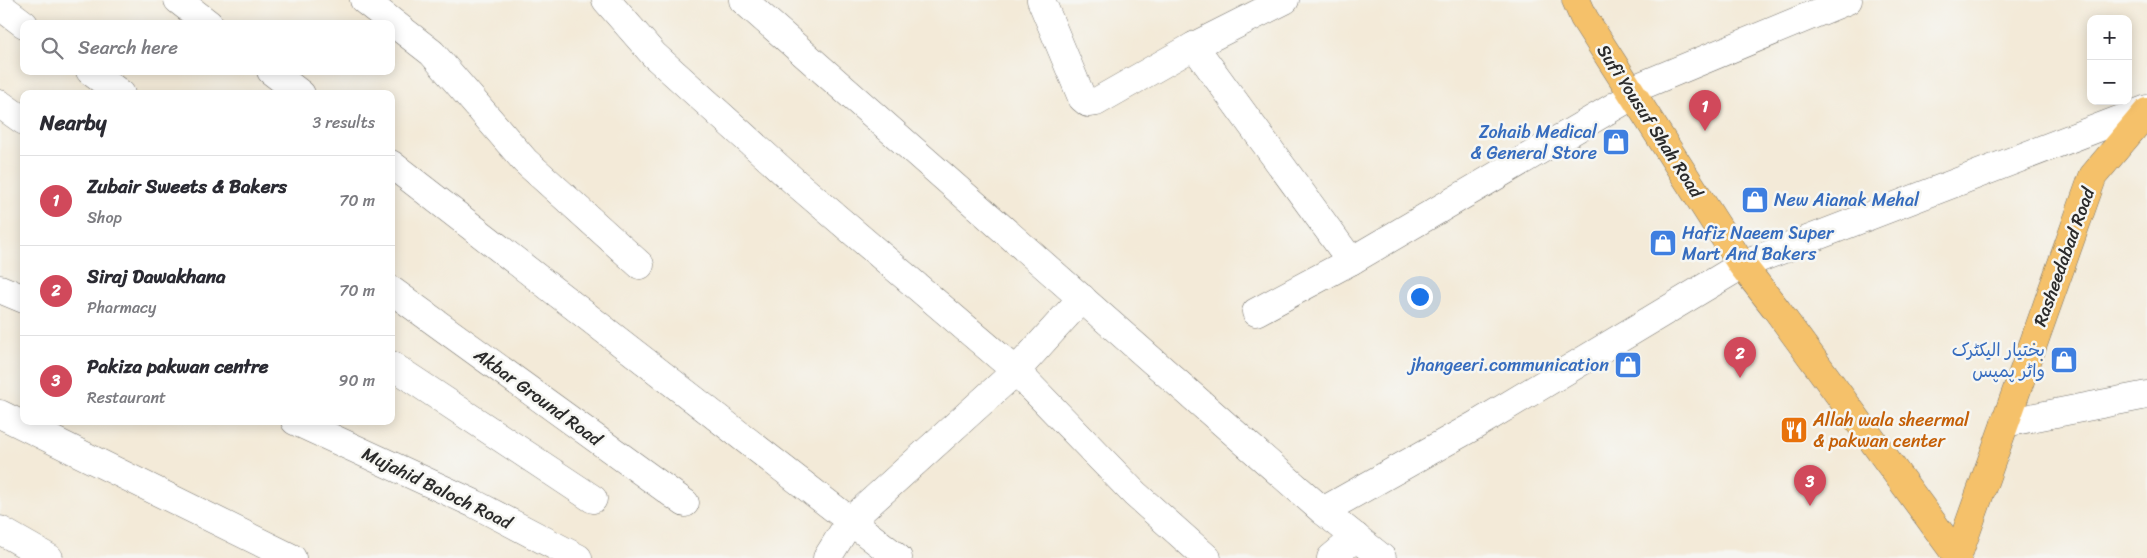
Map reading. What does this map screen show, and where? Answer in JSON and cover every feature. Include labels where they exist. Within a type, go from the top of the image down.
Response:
[{"type":"main road","name":"Sufi Yousuf Shah Road","points":[[1576,0],[1584,18],[1742,265],[1958,557]]},
{"type":"main road","name":"Rasheedabad Road","points":[[1958,557],[2093,176],[2147,110]]},
{"type":"street","points":[[178,0],[204,20]]},
{"type":"street","points":[[364,0],[390,20]]},
{"type":"street","points":[[606,0],[654,55],[796,183],[1016,371],[1135,494],[1207,558]]},
{"type":"street","points":[[743,0],[1323,511],[1382,558]]},
{"type":"street","points":[[1041,0],[1082,98],[1088,103],[1096,102],[1194,46],[1285,0]]},
{"type":"street","points":[[1256,312],[1351,261],[1633,93],[1848,0]]},
{"type":"street","points":[[0,6],[20,21]]},
{"type":"street","points":[[395,24],[432,53],[525,160],[640,265]]},
{"type":"street","points":[[1194,46],[1351,261]]},
{"type":"street","points":[[95,75],[116,90]]},
{"type":"street","points":[[276,75],[295,90]]},
{"type":"street","points":[[0,104],[20,118]]},
{"type":"street","points":[[1323,511],[1474,426],[1742,265],[2147,110]]},
{"type":"street","points":[[395,167],[898,558]]},
{"type":"street","name":"Akbar Ground Road","points":[[395,293],[685,503]]},
{"type":"street","points":[[826,558],[850,521],[1016,371],[1082,298]]},
{"type":"street","points":[[395,368],[593,499]]},
{"type":"street","points":[[2005,423],[2147,396]]},
{"type":"street","points":[[0,414],[20,424]]},
{"type":"street","points":[[22,425],[292,558]]},
{"type":"street","name":"Mujahid Baloch Road","points":[[304,425],[476,504],[578,558]]},
{"type":"street","points":[[0,530],[49,558]]},
{"type":"street","points":[[1331,558],[1356,538]]},
{"type":"place","name":"Zubair Sweets & Bakers","points":[[1705,131]]},
{"type":"place","name":"Zohaib Medical & General Store","points":[[1616,142]]},
{"type":"place","name":"New Aianak Mehal","points":[[1755,200]]},
{"type":"place","name":"Hafiz Naeem Super Mart And Bakers","points":[[1663,243]]},
{"type":"place","name":"بختیار الیکٹرک واٹر پمپس","points":[[2064,360]]},
{"type":"place","name":"jhangeeri.communication","points":[[1628,365]]},
{"type":"place","name":"Siraj Dawakhana","points":[[1740,378]]},
{"type":"place","name":"Allah wala sheermal & pakwan center","points":[[1794,430]]},
{"type":"place","name":"Pakiza pakwan centre","points":[[1810,506]]}]
